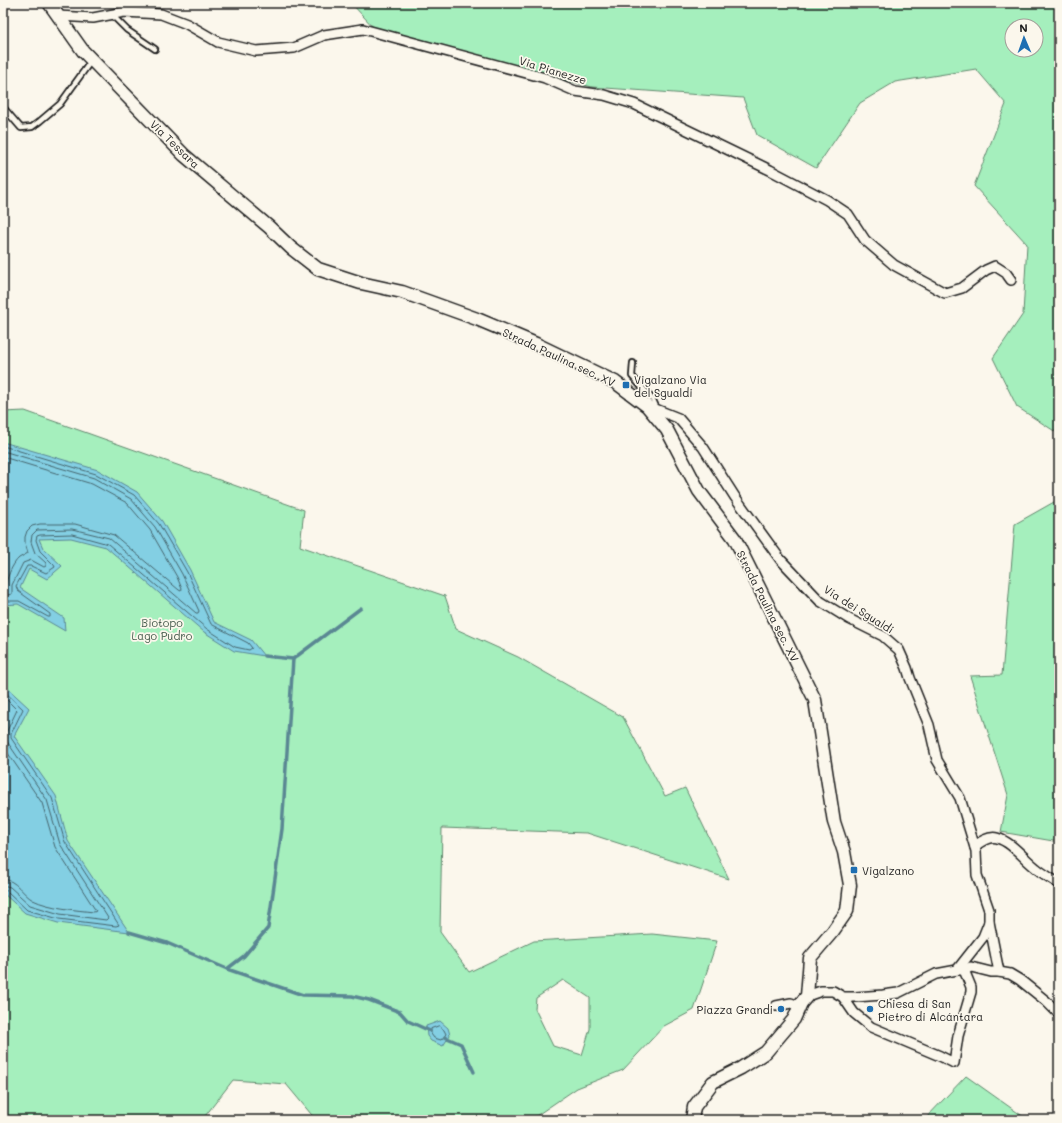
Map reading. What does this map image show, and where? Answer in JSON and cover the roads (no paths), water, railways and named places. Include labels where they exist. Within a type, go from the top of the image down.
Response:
[{"type":"street","name":"Via Tessara","points":[[49,3],[83,51],[184,155],[269,227],[291,248],[318,269]]},
{"type":"street","name":"Via Pianezze","points":[[58,16],[93,18],[124,12],[161,14],[188,24],[218,42],[256,51],[294,48],[324,35],[363,29],[423,44],[496,66],[545,78],[575,91],[604,95],[634,104],[770,170],[826,200],[848,214],[865,240],[894,265],[945,293],[962,288],[986,270],[995,266],[1006,273],[1011,280]]},
{"type":"street","name":"Strada Paulina sec. XV","points":[[318,269],[361,283],[402,292],[477,319],[523,338],[615,382],[652,408],[667,430],[699,491],[735,540],[815,700],[834,822],[844,852],[850,885],[847,911],[833,931],[810,958],[807,996]]},
{"type":"street","name":"Via dei Sgualdi","points":[[652,408],[678,418],[703,447],[735,497],[780,560],[820,601],[849,619],[883,636],[899,650],[928,725],[937,760],[960,798],[975,847],[976,875],[989,910],[989,922],[999,972]]},
{"type":"street","points":[[975,847],[985,840],[996,838],[1007,843],[1036,868],[1059,884]]},
{"type":"street","points":[[961,970],[983,937],[989,922]]},
{"type":"street","points":[[843,997],[898,993],[936,974],[971,967],[991,972],[1010,974],[1020,980],[1046,1001],[1059,1014]]},
{"type":"street","points":[[692,1120],[694,1107],[713,1082],[741,1068],[766,1052],[794,1019],[799,1006],[807,996],[821,991],[833,991],[843,997],[854,1013],[871,1028],[954,1063],[958,1036],[971,992],[971,987],[961,970]]},
{"type":"street","points":[[776,1006],[791,1003],[799,1006]]},
{"type":"lane","points":[[110,14],[127,30],[155,49]]},
{"type":"lane","points":[[3,107],[21,128],[32,127],[60,104],[92,60]]},
{"type":"lane","points":[[633,363],[632,376],[653,400],[652,408]]},
{"type":"water","points":[[3,442],[98,470],[137,492],[162,521],[190,570],[214,622],[251,640],[264,656],[234,651],[204,632],[106,547],[71,538],[39,539],[43,548],[62,566],[47,579],[29,569],[20,588],[64,618],[65,631],[18,604],[3,605]]},
{"type":"water","points":[[3,684],[29,708],[14,736],[56,796],[68,841],[129,932],[58,923],[25,913],[3,893]]},
{"type":"water","points":[[440,1021],[448,1028],[450,1035],[443,1046],[431,1041],[427,1036],[426,1026]]},
{"type":"waterway","points":[[264,656],[293,659],[361,608]]},
{"type":"waterway","points":[[227,969],[244,956],[268,928],[282,829],[293,659]]},
{"type":"waterway","points":[[129,932],[167,943],[227,969],[303,995],[352,996],[369,1000],[400,1012],[408,1021],[430,1031]]},
{"type":"waterway","points":[[445,1037],[461,1044],[474,1072]]},
{"type":"place","name":"Vigalzano Via del Sgualdi","points":[[626,385]]},
{"type":"place","name":"Vigalzano","points":[[854,870]]},
{"type":"place","name":"Piazza Grandi","points":[[781,1009]]},
{"type":"place","name":"Chiesa di San Pietro di Alcántara","points":[[870,1009]]},
{"type":"park label","name":"Biotopo Lago Pudro","points":[[162,628]]}]
